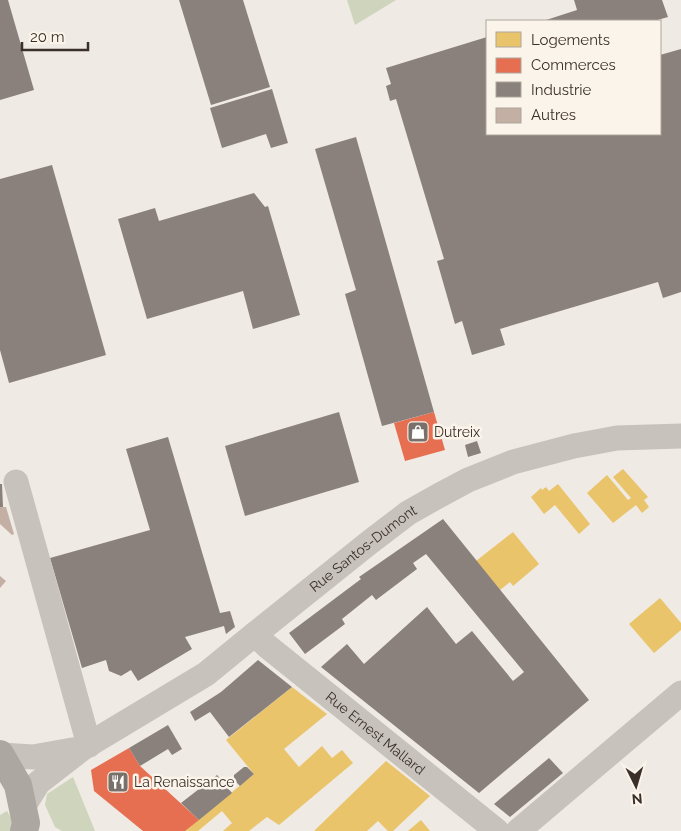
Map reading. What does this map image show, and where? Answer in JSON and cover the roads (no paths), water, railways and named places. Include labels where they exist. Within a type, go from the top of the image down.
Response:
[{"type":"main road","points":[[1,754],[18,785],[27,823]]},
{"type":"street","name":"Rue Santos-Dumont","points":[[27,823],[38,783],[86,746],[206,674],[408,513],[468,480],[513,462],[574,446],[617,438],[681,436]]},
{"type":"street","points":[[16,482],[86,746]]},
{"type":"street","name":"Rue Ernest Mallard","points":[[255,634],[267,646],[497,831]]},
{"type":"street","points":[[518,831],[681,693]]},
{"type":"street","name":"Rue Santos-Dumont","points":[[1,754],[33,757],[86,746]]},
{"type":"place","name":"Dutreix","points":[[418,432]]},
{"type":"place","name":"La Renaissance","points":[[118,782]]}]
